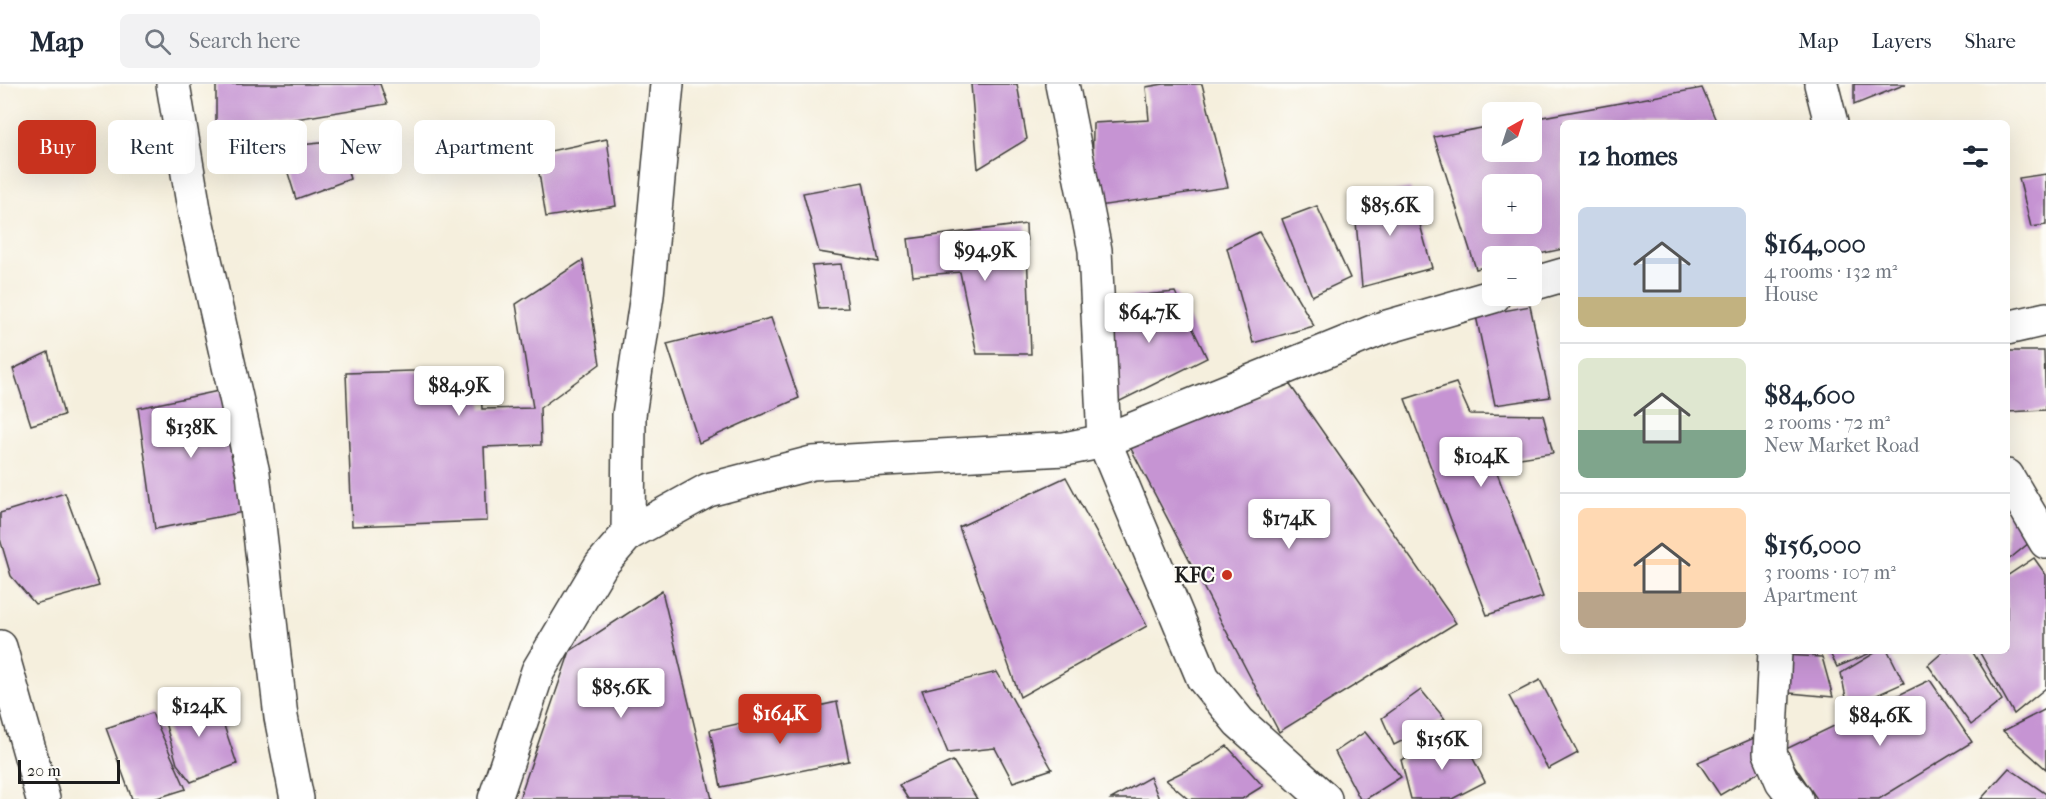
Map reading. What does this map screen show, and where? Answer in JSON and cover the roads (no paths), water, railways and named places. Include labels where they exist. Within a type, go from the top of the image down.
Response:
[{"type":"street","points":[[173,84],[195,215],[253,472],[281,717],[297,799]]},
{"type":"street","points":[[628,534],[629,415],[647,295],[667,84]]},
{"type":"street","points":[[1062,84],[1095,250],[1104,441],[1203,678],[1239,722],[1289,764],[1324,799]]},
{"type":"street","points":[[1821,84],[1830,120]]},
{"type":"street","points":[[1542,282],[1560,276]]},
{"type":"street","points":[[495,799],[538,671],[601,565],[628,534],[708,490],[812,463],[1065,449],[1104,441],[1380,329],[1482,299]]},
{"type":"street","points":[[2010,327],[2046,319]]},
{"type":"street","points":[[2010,480],[2041,527]]},
{"type":"street","points":[[0,647],[43,799]]},
{"type":"street","points":[[1775,654],[1770,753],[1782,781],[1796,799]]},
{"type":"place","name":"KFC","points":[[1227,575]]}]
